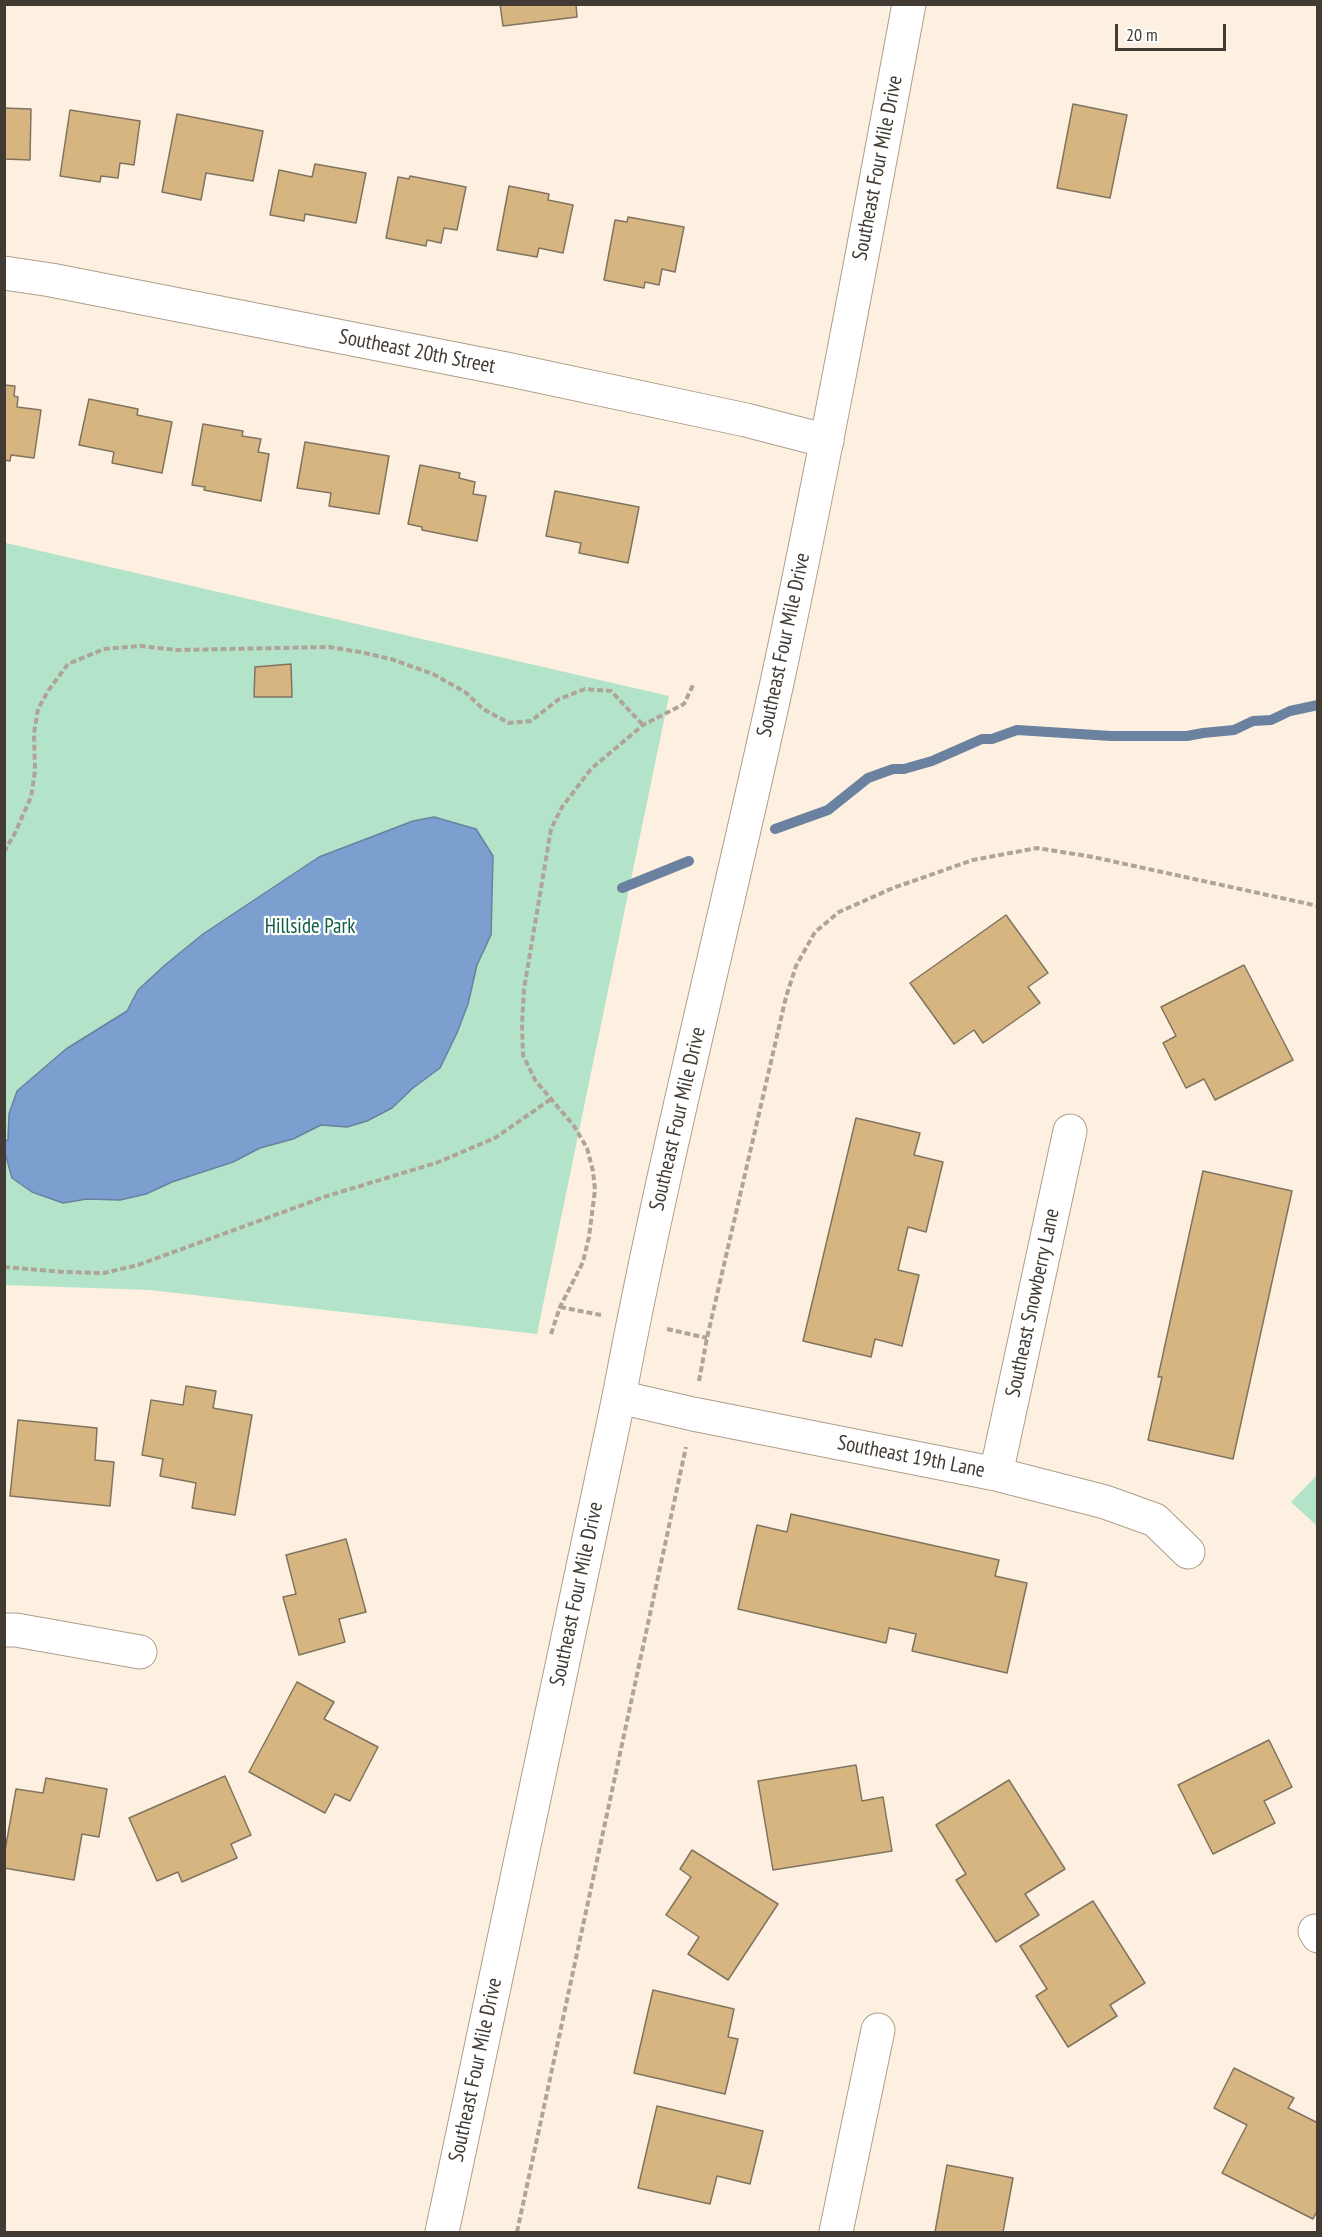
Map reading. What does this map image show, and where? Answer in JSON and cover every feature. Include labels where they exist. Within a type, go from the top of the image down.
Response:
[{"type":"main road","name":"Southeast Four Mile Drive","points":[[442,2232],[619,1397],[643,1272],[777,681],[827,441],[909,4]]},
{"type":"main road","name":"Southeast 20th Street","points":[[4,273],[51,280],[506,369],[746,420],[827,441]]},
{"type":"main road","name":"Southeast Snowberry Lane","points":[[996,1474],[1070,1131]]},
{"type":"main road","name":"Southeast 19th Lane","points":[[619,1397],[693,1414],[996,1474],[1105,1503],[1155,1520],[1188,1552]]},
{"type":"main road","points":[[4,1630],[140,1652]]},
{"type":"main road","points":[[836,2232],[878,2030]]},
{"type":"path","points":[[4,852],[31,797],[35,771],[34,733],[38,710],[48,691],[68,664],[104,649],[140,646],[177,650],[329,647],[391,659],[433,674],[465,692],[483,709],[509,723],[531,721],[559,699],[585,689],[611,691],[643,725]]},
{"type":"path","points":[[551,1334],[560,1307],[583,1262],[589,1237],[595,1190],[594,1171],[587,1148],[574,1126],[535,1080],[523,1056],[522,1024],[525,989],[551,829],[562,807],[591,770],[643,725],[684,705],[694,683]]},
{"type":"path","points":[[518,2232],[693,1414],[707,1338],[786,997],[796,966],[815,932],[839,912],[893,888],[973,860],[1037,848],[1094,857],[1317,906]]},
{"type":"path","points":[[4,1267],[104,1273],[138,1265],[327,1196],[436,1163],[495,1137],[550,1099]]},
{"type":"green space","name":"Hillside Park","points":[[6,543],[669,696],[537,1334],[149,1290],[5,1285],[4,552]]},
{"type":"green space","points":[[1317,1475],[1317,1526],[1291,1502]]},
{"type":"water","points":[[434,817],[476,829],[493,856],[491,935],[477,965],[468,1004],[457,1033],[440,1068],[413,1088],[392,1108],[367,1121],[347,1127],[321,1125],[293,1139],[260,1148],[233,1162],[172,1182],[146,1194],[120,1200],[87,1199],[63,1203],[32,1192],[12,1178],[5,1153],[5,1141],[8,1140],[9,1114],[17,1091],[66,1049],[127,1011],[138,990],[203,934],[319,857],[413,821]]},
{"type":"building","points":[[500,4],[576,4],[577,17],[503,26]]},
{"type":"building","points":[[1073,104],[1127,115],[1110,198],[1057,188]]},
{"type":"building","points":[[4,108],[31,109],[30,160],[4,159]]},
{"type":"building","points":[[70,110],[140,121],[134,165],[120,163],[118,178],[101,176],[100,182],[60,176]]},
{"type":"building","points":[[177,114],[263,131],[253,181],[206,173],[201,200],[162,192]]},
{"type":"building","points":[[315,164],[366,173],[356,223],[305,214],[304,221],[270,215],[279,170],[312,177]]},
{"type":"building","points":[[410,176],[466,187],[457,230],[444,228],[441,243],[427,240],[426,246],[386,238],[398,177],[409,179]]},
{"type":"building","points":[[509,186],[549,194],[548,200],[573,205],[563,253],[539,248],[537,257],[497,250]]},
{"type":"building","points":[[628,217],[684,227],[675,272],[662,269],[659,285],[645,282],[644,288],[604,280],[615,220],[627,222]]},
{"type":"building","points":[[4,385],[15,386],[14,396],[18,397],[17,407],[41,410],[34,458],[11,455],[10,461],[4,460]]},
{"type":"building","points":[[89,399],[138,409],[137,415],[172,422],[162,473],[112,463],[114,452],[79,445]]},
{"type":"building","points":[[203,424],[243,431],[242,436],[261,439],[258,452],[269,454],[261,501],[204,490],[205,487],[192,485]]},
{"type":"building","points":[[305,442],[389,456],[379,514],[329,506],[331,493],[297,488]]},
{"type":"building","points":[[420,465],[460,473],[459,478],[475,482],[473,494],[486,496],[477,541],[422,530],[422,527],[408,524]]},
{"type":"building","points":[[555,491],[639,507],[628,563],[579,553],[581,543],[546,536]]},
{"type":"building","points":[[291,664],[292,697],[254,697],[255,667]]},
{"type":"building","points":[[1006,915],[1048,973],[1028,987],[1040,1003],[983,1043],[974,1030],[954,1044],[910,983]]},
{"type":"building","points":[[1244,965],[1293,1060],[1215,1100],[1204,1079],[1186,1088],[1163,1043],[1176,1036],[1161,1007]]},
{"type":"building","points":[[856,1118],[920,1133],[914,1155],[943,1162],[926,1232],[908,1227],[898,1270],[919,1275],[902,1346],[875,1339],[871,1357],[803,1341]]},
{"type":"building","points":[[1203,1171],[1292,1191],[1233,1459],[1148,1440],[1162,1377],[1158,1377]]},
{"type":"building","points":[[186,1386],[216,1391],[213,1408],[252,1415],[235,1515],[192,1508],[196,1483],[160,1476],[163,1459],[142,1455],[151,1400],[183,1405]]},
{"type":"building","points":[[18,1420],[97,1428],[95,1460],[114,1462],[110,1506],[10,1496]]},
{"type":"building","points":[[791,1514],[999,1560],[995,1576],[1027,1583],[1007,1673],[912,1651],[916,1634],[889,1628],[886,1643],[738,1609],[757,1525],[787,1532]]},
{"type":"building","points":[[346,1539],[366,1612],[339,1619],[345,1642],[299,1655],[283,1597],[296,1594],[286,1555]]},
{"type":"building","points":[[297,1682],[334,1702],[324,1719],[378,1747],[350,1801],[335,1794],[325,1813],[249,1772]]},
{"type":"building","points":[[1269,1740],[1292,1787],[1264,1801],[1275,1823],[1213,1854],[1178,1785]]},
{"type":"building","points":[[856,1765],[862,1801],[883,1797],[892,1851],[773,1870],[758,1781]]},
{"type":"building","points":[[225,1776],[251,1835],[231,1844],[237,1858],[182,1882],[178,1872],[157,1881],[129,1818]]},
{"type":"building","points":[[46,1778],[107,1789],[99,1837],[82,1834],[74,1880],[4,1868],[4,1856],[16,1789],[43,1793]]},
{"type":"building","points":[[1009,1780],[1065,1869],[1025,1894],[1039,1915],[996,1942],[956,1880],[966,1874],[936,1825]]},
{"type":"building","points":[[692,1850],[778,1904],[728,1980],[688,1954],[699,1937],[666,1915],[691,1877],[680,1869]]},
{"type":"building","points":[[1093,1901],[1145,1983],[1110,2005],[1117,2016],[1068,2047],[1036,1996],[1047,1989],[1020,1946]]},
{"type":"building","points":[[653,1990],[734,2009],[728,2037],[738,2039],[725,2094],[634,2073]]},
{"type":"building","points":[[1234,2068],[1294,2098],[1288,2108],[1318,2123],[1318,2209],[1313,2219],[1222,2173],[1247,2125],[1214,2108]]},
{"type":"building","points":[[657,2106],[763,2131],[750,2184],[717,2176],[710,2204],[638,2188]]},
{"type":"building","points":[[947,2165],[1013,2178],[1003,2232],[935,2232]]},
{"type":"waterway","points":[[775,829],[828,810],[868,778],[893,769],[904,769],[932,761],[982,739],[992,739],[1017,730],[1111,736],[1187,736],[1234,730],[1253,721],[1271,720],[1290,711],[1318,705]]},
{"type":"waterway","points":[[622,888],[689,861]]}]
